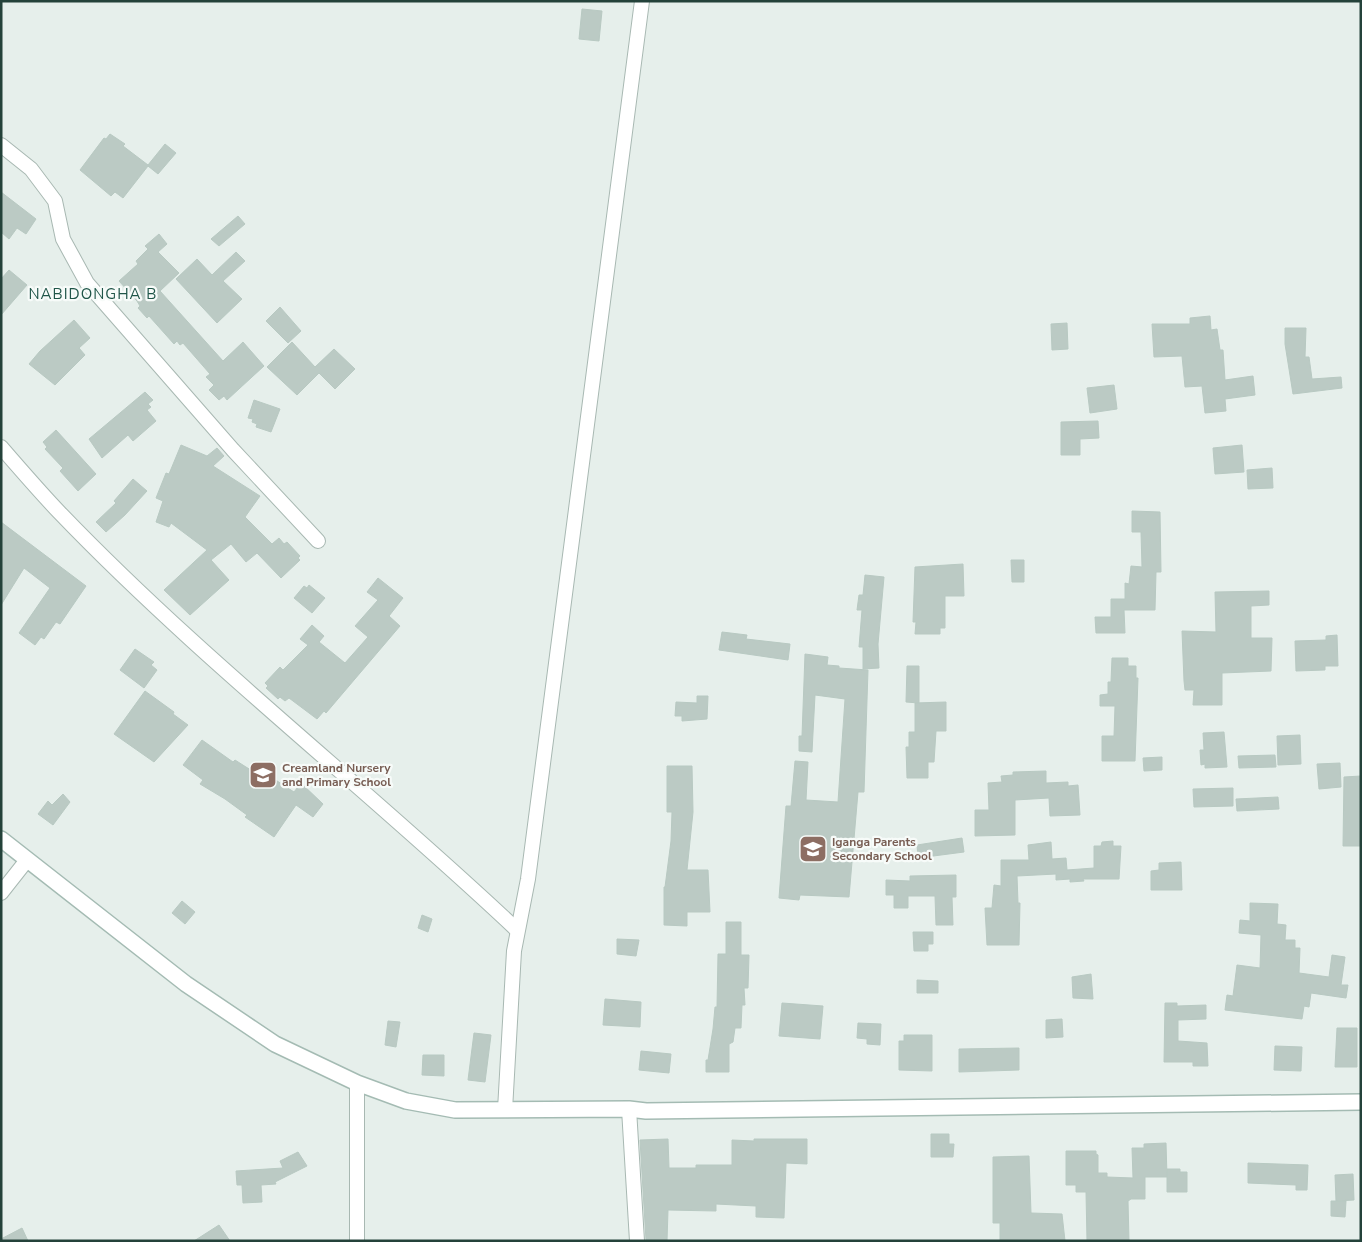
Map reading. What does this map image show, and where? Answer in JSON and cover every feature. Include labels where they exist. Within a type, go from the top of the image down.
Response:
[{"type":"main road","points":[[1,839],[186,984],[275,1044],[357,1084],[406,1101],[455,1110],[629,1109],[646,1111],[1361,1102]]},
{"type":"street","points":[[505,1110],[516,930],[528,879],[642,1]]},
{"type":"street","points":[[1,145],[31,169],[55,202],[63,239],[87,283],[233,450],[318,541]]},
{"type":"street","points":[[1,447],[58,512],[186,635],[443,860],[516,930]]},
{"type":"street","points":[[1,893],[27,860]]},
{"type":"street","points":[[357,1084],[357,1241]]},
{"type":"street","points":[[629,1109],[637,1241]]},
{"type":"building","points":[[582,9],[602,11],[599,41],[579,39]]},
{"type":"building","points":[[110,134],[125,144],[123,146],[148,165],[165,144],[176,153],[158,174],[148,166],[123,198],[115,192],[111,196],[80,170],[104,138],[106,139]]},
{"type":"building","points":[[1,192],[36,219],[26,234],[17,228],[9,239],[1,232]]},
{"type":"building","points":[[238,216],[245,224],[219,246],[211,239]]},
{"type":"building","points":[[159,234],[167,244],[158,252],[179,273],[160,291],[223,361],[243,342],[264,366],[227,400],[224,396],[219,400],[209,390],[214,385],[206,377],[210,374],[183,343],[180,345],[177,341],[174,344],[149,316],[147,318],[138,308],[140,306],[137,301],[119,281],[138,264],[136,261],[148,249],[145,246]]},
{"type":"building","points":[[236,252],[245,261],[223,281],[242,299],[217,323],[176,279],[197,259],[212,275]]},
{"type":"building","points":[[9,270],[27,285],[1,315],[1,279]]},
{"type":"building","points":[[280,307],[301,331],[288,343],[266,321]]},
{"type":"building","points":[[1210,316],[1211,330],[1217,329],[1220,350],[1223,350],[1225,380],[1253,376],[1255,395],[1225,399],[1226,411],[1205,413],[1202,386],[1185,387],[1182,356],[1154,357],[1152,324],[1190,324],[1190,318]]},
{"type":"building","points":[[74,320],[90,338],[79,348],[85,355],[55,385],[29,364],[40,351]]},
{"type":"building","points":[[1067,323],[1068,349],[1052,350],[1051,324]]},
{"type":"building","points":[[1285,328],[1306,328],[1305,357],[1309,357],[1312,379],[1341,377],[1342,388],[1293,394],[1285,344]]},
{"type":"building","points":[[292,342],[315,367],[334,349],[355,369],[335,389],[319,373],[297,395],[267,367]]},
{"type":"building","points":[[1114,385],[1117,409],[1090,413],[1087,388]]},
{"type":"building","points":[[145,392],[153,400],[148,404],[151,407],[147,410],[156,421],[133,441],[128,435],[102,458],[89,439]]},
{"type":"building","points":[[254,400],[280,409],[271,432],[256,427],[257,424],[252,422],[253,419],[248,418]]},
{"type":"building","points":[[1098,421],[1099,438],[1080,439],[1080,455],[1061,455],[1061,422]]},
{"type":"building","points":[[56,430],[96,474],[78,491],[60,471],[63,468],[45,449],[47,447],[43,442]]},
{"type":"building","points":[[181,445],[207,456],[217,448],[224,456],[213,466],[260,496],[245,517],[272,544],[279,538],[284,544],[287,542],[300,556],[298,558],[300,560],[281,578],[257,553],[246,562],[231,544],[211,560],[229,580],[190,615],[164,590],[207,550],[171,523],[169,527],[156,522],[163,501],[156,498],[166,473],[169,474]]},
{"type":"building","points":[[1242,445],[1244,472],[1215,474],[1213,448]]},
{"type":"building","points":[[1272,468],[1273,488],[1248,489],[1247,470]]},
{"type":"building","points":[[133,479],[147,491],[106,532],[96,522],[116,503],[114,501]]},
{"type":"building","points":[[1132,511],[1160,512],[1161,572],[1156,572],[1155,610],[1124,610],[1125,633],[1096,633],[1095,617],[1111,617],[1111,599],[1125,599],[1125,583],[1129,584],[1131,566],[1142,567],[1141,532],[1132,532]]},
{"type":"building","points":[[1,522],[86,586],[60,624],[56,622],[44,639],[41,637],[35,645],[19,633],[50,588],[24,568],[1,605]]},
{"type":"building","points":[[1011,560],[1024,560],[1024,582],[1012,582]]},
{"type":"building","points":[[963,564],[964,596],[945,596],[945,628],[940,628],[940,634],[915,634],[916,622],[913,622],[915,567]]},
{"type":"building","points":[[865,575],[884,577],[878,644],[879,668],[863,669],[863,647],[859,647],[862,610],[857,610],[859,595],[863,595]]},
{"type":"building","points":[[378,578],[403,598],[389,616],[400,626],[326,713],[324,711],[317,719],[289,698],[285,701],[280,697],[278,699],[266,688],[268,686],[265,683],[280,667],[283,670],[308,645],[300,639],[312,625],[324,636],[319,642],[345,663],[368,637],[355,626],[378,600],[367,592]]},
{"type":"building","points":[[309,585],[325,598],[312,613],[294,598],[304,586],[307,588]]},
{"type":"building","points":[[1269,591],[1269,605],[1251,606],[1251,638],[1272,638],[1271,671],[1222,673],[1222,705],[1193,705],[1194,690],[1185,690],[1182,631],[1216,632],[1215,592]]},
{"type":"building","points":[[722,632],[747,635],[746,639],[790,644],[788,660],[719,650]]},
{"type":"building","points":[[1337,635],[1338,666],[1325,666],[1325,670],[1296,671],[1295,641],[1326,640],[1326,636]]},
{"type":"building","points":[[135,649],[154,662],[151,665],[157,670],[144,688],[120,670]]},
{"type":"building","points":[[805,654],[828,657],[827,665],[839,666],[839,668],[868,670],[864,792],[858,792],[849,897],[800,895],[799,900],[779,898],[786,806],[791,806],[795,761],[808,762],[806,800],[838,802],[845,699],[815,695],[812,752],[799,751],[799,736],[802,736]]},
{"type":"building","points":[[1112,658],[1128,658],[1128,666],[1136,666],[1136,678],[1138,678],[1135,761],[1102,761],[1102,736],[1114,736],[1115,706],[1100,706],[1100,695],[1108,694],[1108,682],[1111,682]]},
{"type":"building","points":[[907,666],[919,666],[919,703],[906,702]]},
{"type":"building","points":[[145,691],[174,712],[173,714],[188,725],[154,762],[114,734]]},
{"type":"building","points":[[697,696],[708,696],[707,719],[682,721],[682,716],[675,716],[676,702],[697,703]]},
{"type":"building","points":[[946,702],[946,731],[936,731],[934,762],[928,762],[928,778],[907,778],[906,747],[909,747],[909,732],[915,732],[915,703]]},
{"type":"building","points":[[1224,732],[1227,767],[1205,768],[1205,764],[1201,765],[1200,750],[1204,750],[1203,733]]},
{"type":"building","points":[[1300,735],[1301,764],[1278,765],[1277,736]]},
{"type":"building","points":[[202,740],[233,762],[235,760],[268,781],[271,777],[294,792],[301,783],[323,804],[313,817],[296,805],[274,837],[245,817],[247,815],[225,799],[200,784],[203,780],[183,765]]},
{"type":"building","points":[[1275,755],[1276,767],[1239,768],[1238,756]]},
{"type":"building","points":[[1162,757],[1162,770],[1144,771],[1143,758]]},
{"type":"building","points":[[1340,763],[1341,787],[1319,789],[1317,764]]},
{"type":"building","points":[[667,766],[692,766],[693,812],[687,870],[708,870],[710,912],[687,912],[687,926],[664,925],[664,887],[671,841],[672,812],[667,812]]},
{"type":"building","points":[[1046,771],[1046,783],[1068,782],[1068,786],[1078,785],[1080,815],[1050,816],[1049,798],[1015,800],[1015,835],[975,836],[975,810],[989,810],[988,783],[1002,782],[1001,776],[1013,775],[1013,772]]},
{"type":"building","points":[[1361,776],[1361,846],[1343,846],[1344,777]]},
{"type":"building","points":[[1233,788],[1233,806],[1194,807],[1193,789]]},
{"type":"building","points":[[63,794],[70,802],[53,825],[38,814],[48,801],[52,805]]},
{"type":"building","points":[[1278,797],[1279,809],[1237,811],[1236,799]]},
{"type":"building","points":[[962,838],[964,852],[918,858],[917,845]]},
{"type":"building","points":[[1113,841],[1113,846],[1121,846],[1119,879],[1083,879],[1084,881],[1070,882],[1070,879],[1056,880],[1056,874],[1017,876],[1018,903],[1020,903],[1019,945],[987,945],[985,908],[992,908],[994,885],[1001,886],[1001,860],[1029,860],[1028,845],[1051,842],[1052,859],[1066,858],[1067,870],[1094,868],[1094,846],[1101,846],[1102,842]]},
{"type":"building","points":[[1181,862],[1182,890],[1151,890],[1151,871],[1159,870],[1159,863]]},
{"type":"building","points":[[956,875],[956,897],[952,897],[953,925],[936,925],[935,896],[908,896],[908,908],[894,908],[894,895],[886,895],[886,880],[910,881],[910,876]]},
{"type":"building","points":[[182,901],[195,912],[185,924],[172,913]]},
{"type":"building","points":[[1250,903],[1278,904],[1277,924],[1286,925],[1285,940],[1295,940],[1295,948],[1300,948],[1299,973],[1329,977],[1332,955],[1345,957],[1341,985],[1348,985],[1346,998],[1311,993],[1309,1007],[1304,1006],[1302,1019],[1225,1010],[1227,995],[1233,996],[1237,965],[1260,968],[1261,935],[1239,933],[1240,920],[1250,921]]},
{"type":"building","points":[[422,915],[432,919],[428,932],[418,928]]},
{"type":"building","points":[[726,922],[741,922],[741,955],[749,955],[748,988],[744,988],[745,1005],[742,1005],[741,1028],[735,1028],[733,1042],[729,1044],[729,1072],[706,1072],[706,1060],[708,1060],[715,1007],[717,1007],[718,954],[726,954]]},
{"type":"building","points":[[913,932],[933,932],[933,944],[928,944],[928,951],[914,951]]},
{"type":"building","points":[[617,939],[639,940],[636,956],[617,954]]},
{"type":"building","points":[[1091,974],[1093,999],[1073,998],[1072,977]]},
{"type":"building","points":[[917,980],[938,981],[938,993],[917,993]]},
{"type":"building","points":[[605,999],[641,1002],[640,1027],[603,1025]]},
{"type":"building","points":[[782,1003],[823,1006],[820,1039],[779,1036]]},
{"type":"building","points":[[1165,1003],[1177,1003],[1177,1006],[1206,1005],[1206,1019],[1178,1020],[1178,1041],[1207,1043],[1208,1066],[1193,1066],[1193,1062],[1164,1062]]},
{"type":"building","points":[[1062,1019],[1063,1037],[1046,1038],[1046,1020]]},
{"type":"building","points":[[388,1021],[400,1022],[396,1047],[385,1045]]},
{"type":"building","points":[[858,1023],[881,1024],[880,1045],[867,1044],[867,1039],[857,1038]]},
{"type":"building","points":[[1337,1028],[1357,1028],[1357,1067],[1335,1067]]},
{"type":"building","points":[[474,1033],[491,1035],[485,1082],[468,1080]]},
{"type":"building","points":[[904,1035],[932,1035],[932,1071],[899,1070],[899,1041],[904,1041]]},
{"type":"building","points":[[1275,1046],[1302,1047],[1301,1071],[1274,1070]]},
{"type":"building","points":[[1019,1048],[1019,1070],[959,1072],[959,1049]]},
{"type":"building","points":[[641,1051],[671,1054],[669,1073],[639,1070]]},
{"type":"building","points":[[423,1055],[444,1055],[444,1076],[422,1075]]},
{"type":"building","points":[[931,1134],[949,1134],[949,1144],[954,1144],[953,1157],[931,1157]]},
{"type":"building","points":[[668,1139],[669,1168],[696,1168],[696,1165],[732,1165],[732,1140],[754,1141],[754,1139],[807,1139],[807,1164],[786,1163],[784,1218],[756,1217],[756,1206],[716,1204],[716,1211],[668,1210],[667,1241],[646,1240],[640,1140]]},
{"type":"building","points":[[1166,1143],[1167,1177],[1145,1177],[1145,1199],[1131,1199],[1128,1201],[1129,1241],[1087,1241],[1086,1192],[1076,1192],[1076,1185],[1066,1185],[1066,1151],[1096,1151],[1098,1155],[1098,1173],[1107,1173],[1107,1177],[1133,1178],[1132,1148],[1144,1148],[1144,1144]]},
{"type":"building","points":[[298,1152],[307,1166],[275,1182],[276,1184],[261,1185],[262,1202],[243,1203],[242,1185],[237,1185],[236,1171],[283,1168],[280,1161]]},
{"type":"building","points":[[1029,1156],[1031,1213],[1062,1214],[1065,1241],[1000,1241],[1000,1223],[993,1223],[993,1157]]},
{"type":"building","points":[[1248,1163],[1308,1165],[1307,1190],[1296,1190],[1296,1185],[1248,1183]]},
{"type":"building","points":[[1167,1169],[1180,1169],[1180,1172],[1187,1172],[1187,1192],[1167,1192]]},
{"type":"building","points":[[1353,1174],[1354,1200],[1336,1201],[1335,1175]]},
{"type":"building","points":[[1331,1201],[1346,1201],[1345,1217],[1331,1216]]},
{"type":"building","points":[[219,1225],[230,1241],[194,1241]]},
{"type":"building","points":[[22,1228],[28,1241],[1,1241],[1,1239]]},
{"type":"place","name":"Creamland Nursery and Primary School","points":[[263,775]]},
{"type":"place","name":"Iganga Parents Secondary School","points":[[813,849]]},
{"type":"district","name":"NABIDONGHA B","points":[[93,294]]}]
